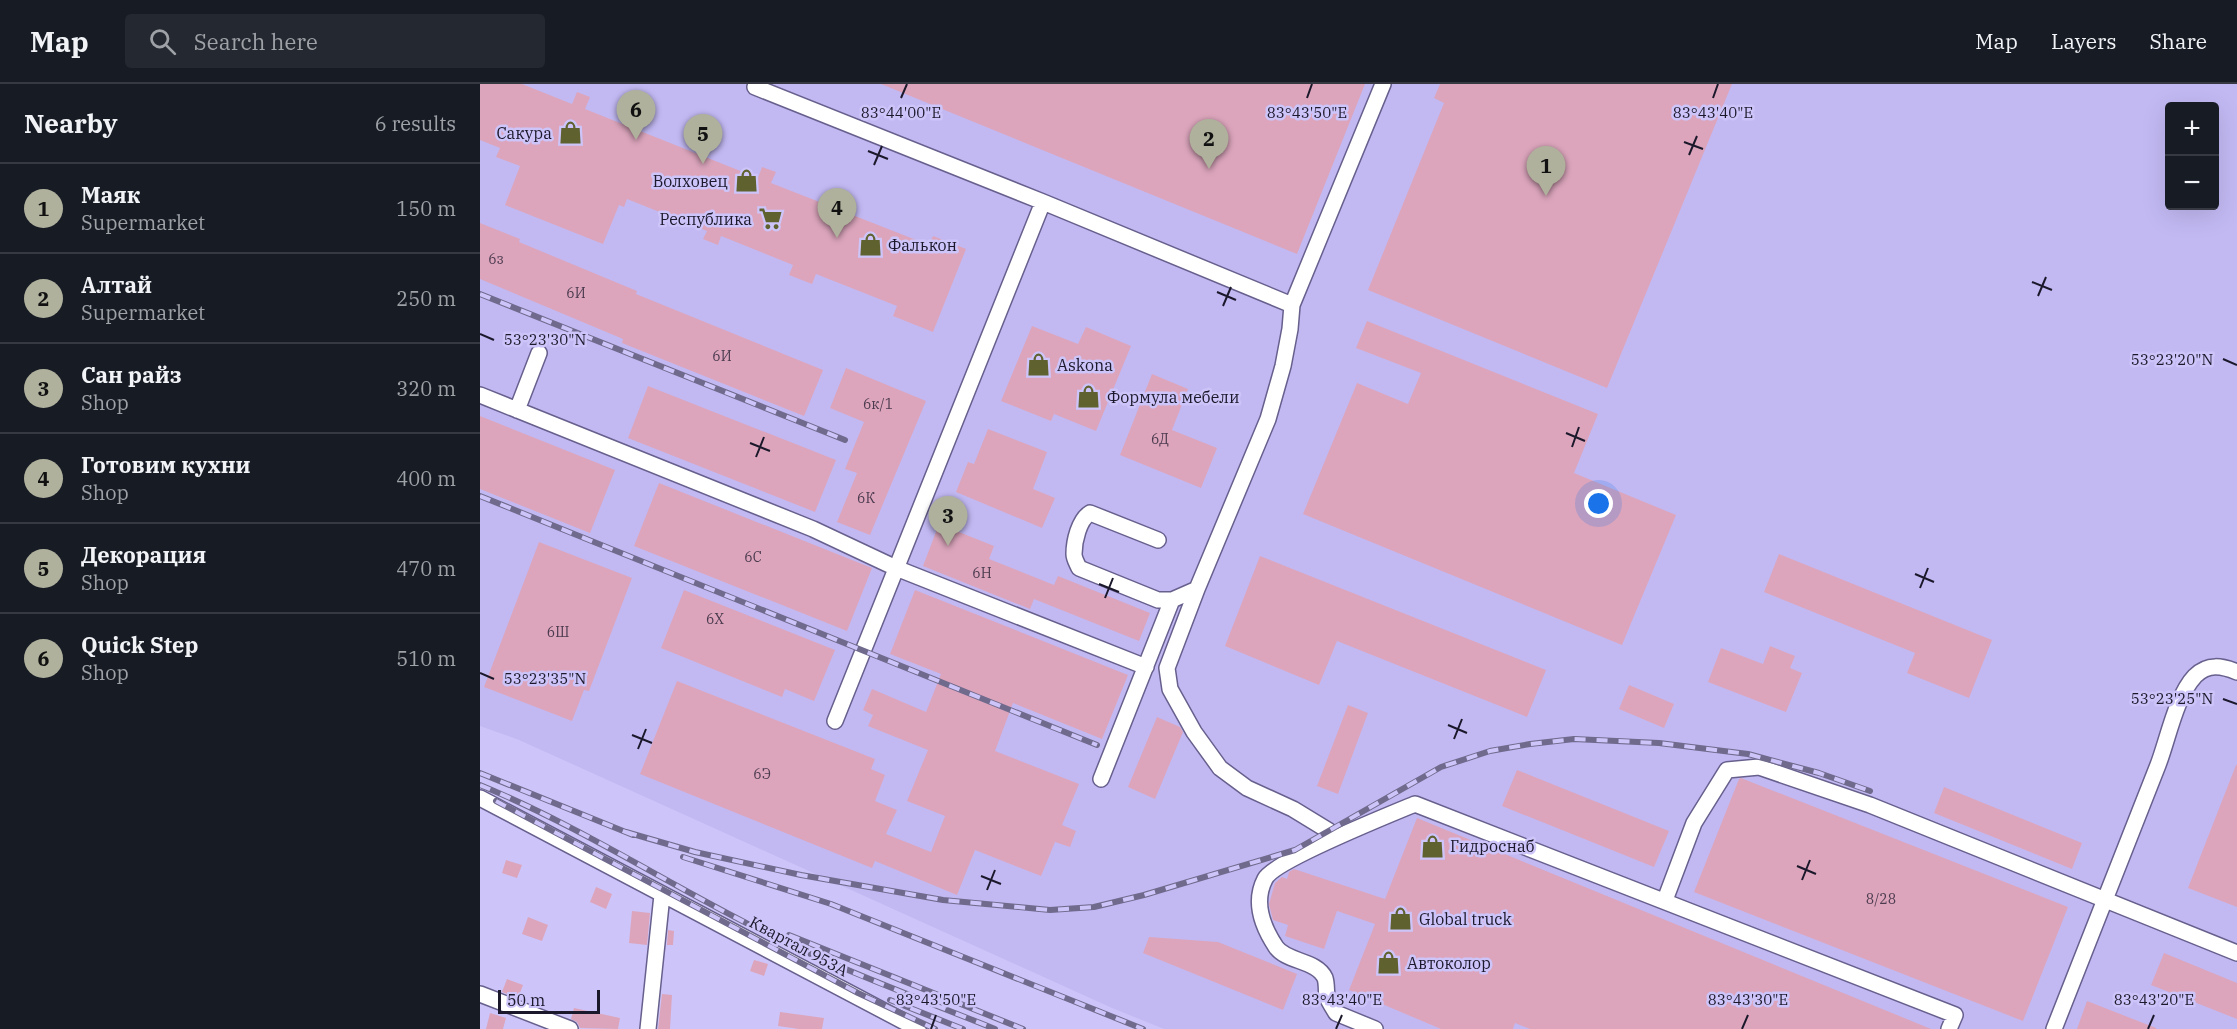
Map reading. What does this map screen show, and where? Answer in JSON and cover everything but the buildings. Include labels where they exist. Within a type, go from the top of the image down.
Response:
[{"type":"street","points":[[1330,840],[1329,831],[1293,809],[1247,788],[1220,768],[1194,732],[1170,689],[1167,668],[1197,589],[1268,419],[1283,366],[1292,305],[1383,84]]},
{"type":"street","points":[[753,85],[1292,305]]},
{"type":"street","points":[[835,721],[1043,202]]},
{"type":"street","points":[[517,410],[539,353]]},
{"type":"street","points":[[480,395],[813,529],[896,568],[1146,667]]},
{"type":"street","points":[[1158,540],[1090,513],[1081,523],[1073,556],[1079,568],[1158,600],[1172,600],[1197,589]]},
{"type":"street","points":[[1101,779],[1172,600]]},
{"type":"street","points":[[2054,1029],[2160,762],[2181,699],[2194,676],[2205,669],[2221,666],[2237,672]]},
{"type":"street","points":[[1665,900],[1694,822],[1726,770],[1759,768],[1870,805],[2237,953]]},
{"type":"street","name":"Квартал 953А","points":[[480,798],[918,1029]]},
{"type":"street","points":[[1375,1029],[1336,1013],[1327,996],[1325,978],[1316,969],[1277,949],[1261,918],[1258,901],[1266,876],[1281,866],[1330,840],[1415,804],[1955,1015],[1949,1029]]},
{"type":"street","points":[[648,1029],[663,895]]},
{"type":"street","points":[[480,994],[570,1029]]},
{"type":"shaded area","points":[[480,84],[2237,84],[2237,1029],[1164,1029],[1112,1008],[519,740],[480,726]]},
{"type":"railway","points":[[480,294],[845,440]]},
{"type":"railway","points":[[480,496],[1097,745]]},
{"type":"railway","points":[[626,832],[695,852],[801,875],[943,900],[1050,910],[1094,907],[1144,895],[1295,850],[1441,767],[1490,751],[1530,744],[1574,739],[1659,743],[1748,754],[1819,773],[1870,791]]},
{"type":"railway","points":[[480,773],[633,835]]},
{"type":"railway","points":[[480,785],[555,820],[799,949],[995,1029]]},
{"type":"railway","points":[[496,801],[858,993],[935,1029]]},
{"type":"railway","points":[[683,857],[831,904],[1143,1029]]},
{"type":"railway","points":[[789,935],[1023,1029]]},
{"type":"railway","points":[[890,1000],[963,1029]]},
{"type":"place","name":"Сакура","points":[[570,133]]},
{"type":"place","name":"Quick Step","points":[[636,140]]},
{"type":"place","name":"Декорация","points":[[703,164]]},
{"type":"place","name":"Алтай","points":[[1209,169]]},
{"type":"place","name":"Волховец","points":[[746,181]]},
{"type":"place","name":"Маяк","points":[[1546,196]]},
{"type":"place","name":"Республика","points":[[770,219]]},
{"type":"place","name":"Готовим кухни","points":[[837,238]]},
{"type":"place","name":"Фалькон","points":[[870,245]]},
{"type":"place","name":"Askona","points":[[1039,365]]},
{"type":"place","name":"Формула мебели","points":[[1089,397]]},
{"type":"place","name":"Сан райз","points":[[948,546]]},
{"type":"place","name":"Гидроснаб","points":[[1432,846]]},
{"type":"place","name":"Global truck","points":[[1401,919]]},
{"type":"place","name":"Автоколор","points":[[1389,963]]}]
